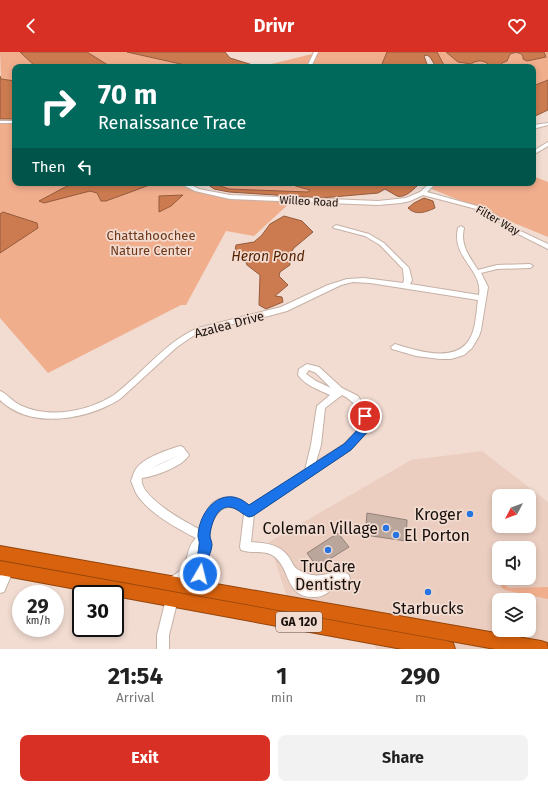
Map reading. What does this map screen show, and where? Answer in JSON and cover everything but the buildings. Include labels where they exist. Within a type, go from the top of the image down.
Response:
[{"type":"highway","name":"GA 120","points":[[0,553],[540,649]]},
{"type":"highway","name":"GA 120","points":[[5,568],[447,649]]},
{"type":"street","points":[[310,64],[316,52]]},
{"type":"street","points":[[0,122],[12,122]]},
{"type":"street","points":[[536,126],[548,124]]},
{"type":"street","points":[[536,151],[548,144]]},
{"type":"street","name":"Willeo Road","points":[[189,186],[204,192],[230,197],[370,203],[401,201],[422,193],[430,186]]},
{"type":"street","name":"Filter Way","points":[[422,193],[482,209],[502,221],[510,228],[548,248]]},
{"type":"street","points":[[336,227],[367,235],[382,244],[406,268],[408,280],[406,285]]},
{"type":"street","points":[[395,348],[431,357],[448,356],[462,351],[470,345],[475,337],[484,287],[477,272],[462,249],[459,233],[461,228]]},
{"type":"street","points":[[477,272],[497,267],[530,266]]},
{"type":"street","name":"Azalea Drive","points":[[0,394],[12,405],[31,413],[46,416],[63,415],[98,407],[117,397],[135,382],[172,346],[182,339],[200,330],[283,310],[325,288],[348,280],[368,280],[406,285],[482,298]]},
{"type":"street","points":[[309,472],[316,445],[322,406],[339,392],[348,394],[359,404],[365,416],[367,424],[366,428],[347,447],[249,512],[245,546],[276,551],[284,558],[292,573],[296,585],[311,592],[321,591],[332,580],[344,578]]},
{"type":"street","points":[[138,474],[136,479],[137,486],[153,505],[164,515],[204,537],[206,544],[199,571],[204,581],[214,591]]},
{"type":"street","points":[[167,583],[179,579],[187,572],[191,565],[197,544],[204,537],[210,515],[214,508],[220,504],[231,502],[242,506],[249,512]]},
{"type":"street","points":[[0,588],[5,568]]},
{"type":"street","points":[[163,649],[163,635],[172,599]]},
{"type":"shaded area","points":[[482,451],[531,489],[492,489],[492,533],[536,533],[536,493],[548,502],[548,649],[376,649],[374,641],[296,625],[269,542],[411,460]]},
{"type":"green space","points":[[0,52],[20,52],[33,64],[12,64],[12,81],[1,79]]},
{"type":"green space","points":[[87,52],[127,52],[181,64],[106,64]]},
{"type":"green space","points":[[320,52],[387,52],[382,64],[271,64]]},
{"type":"green space","points":[[437,52],[446,52],[462,63],[475,61],[502,63],[507,61],[510,54],[515,53],[525,56],[546,57],[544,52],[548,52],[548,80],[536,85],[536,64],[443,64]]},
{"type":"green space","name":"Chattahoochee Nature Center","points":[[0,123],[12,123],[12,186],[183,186],[201,193],[233,197],[294,199],[254,236],[226,231],[186,305],[181,305],[48,373],[0,318]]},
{"type":"green space","points":[[536,177],[548,182],[548,237],[427,187],[536,186]]},
{"type":"green space","points":[[217,186],[292,186],[310,190],[308,192],[229,189]]},
{"type":"green space","points":[[501,585],[504,585],[509,588],[548,587],[548,599],[536,596],[536,593],[519,593],[502,588]]},
{"type":"water","points":[[20,52],[87,52],[106,64],[33,64]]},
{"type":"water","points":[[127,52],[225,52],[230,58],[249,64],[181,64]]},
{"type":"water","points":[[387,52],[437,52],[443,64],[434,64],[427,55],[424,56],[427,64],[382,64]]},
{"type":"water","points":[[446,52],[544,52],[546,57],[527,61],[523,59],[523,56],[520,54],[514,53],[510,54],[507,61],[501,64],[488,64],[482,61],[476,61],[471,64],[458,62]]},
{"type":"water","points":[[0,76],[1,79],[12,81],[12,119],[0,119]]},
{"type":"water","points":[[548,80],[548,110],[536,116],[536,85]]},
{"type":"water","points":[[67,186],[147,186],[106,201],[101,201],[97,193],[90,191],[44,203],[39,201]]},
{"type":"water","points":[[210,186],[220,186],[229,189],[308,192],[310,190],[296,186],[417,186],[410,192],[400,197],[385,189],[378,193],[321,198],[229,192],[214,189]]},
{"type":"water","points":[[183,195],[171,206],[159,212],[159,196]]},
{"type":"water","points":[[424,198],[433,201],[435,208],[418,213],[408,208],[414,203]]},
{"type":"water","points":[[3,212],[37,223],[38,228],[0,253],[0,214]]},
{"type":"water","name":"Heron Pond","points":[[284,216],[302,221],[313,232],[294,248],[289,255],[290,265],[280,272],[279,276],[288,285],[275,296],[282,297],[283,302],[266,309],[259,305],[260,275],[247,265],[244,258],[234,256],[236,245],[254,242],[262,235],[270,224]]},
{"type":"place","name":"Kroger","points":[[470,514]]},
{"type":"place","name":"Coleman Village","points":[[386,528]]},
{"type":"place","name":"El Porton","points":[[396,535]]},
{"type":"place","name":"TruCare Dentistry","points":[[328,550]]},
{"type":"place","name":"Starbucks","points":[[428,592]]},
{"type":"route","points":[[200,574],[199,568],[206,544],[204,537],[210,515],[214,508],[220,504],[231,502],[242,506],[249,512],[347,447],[366,428],[367,424],[365,416]]}]
